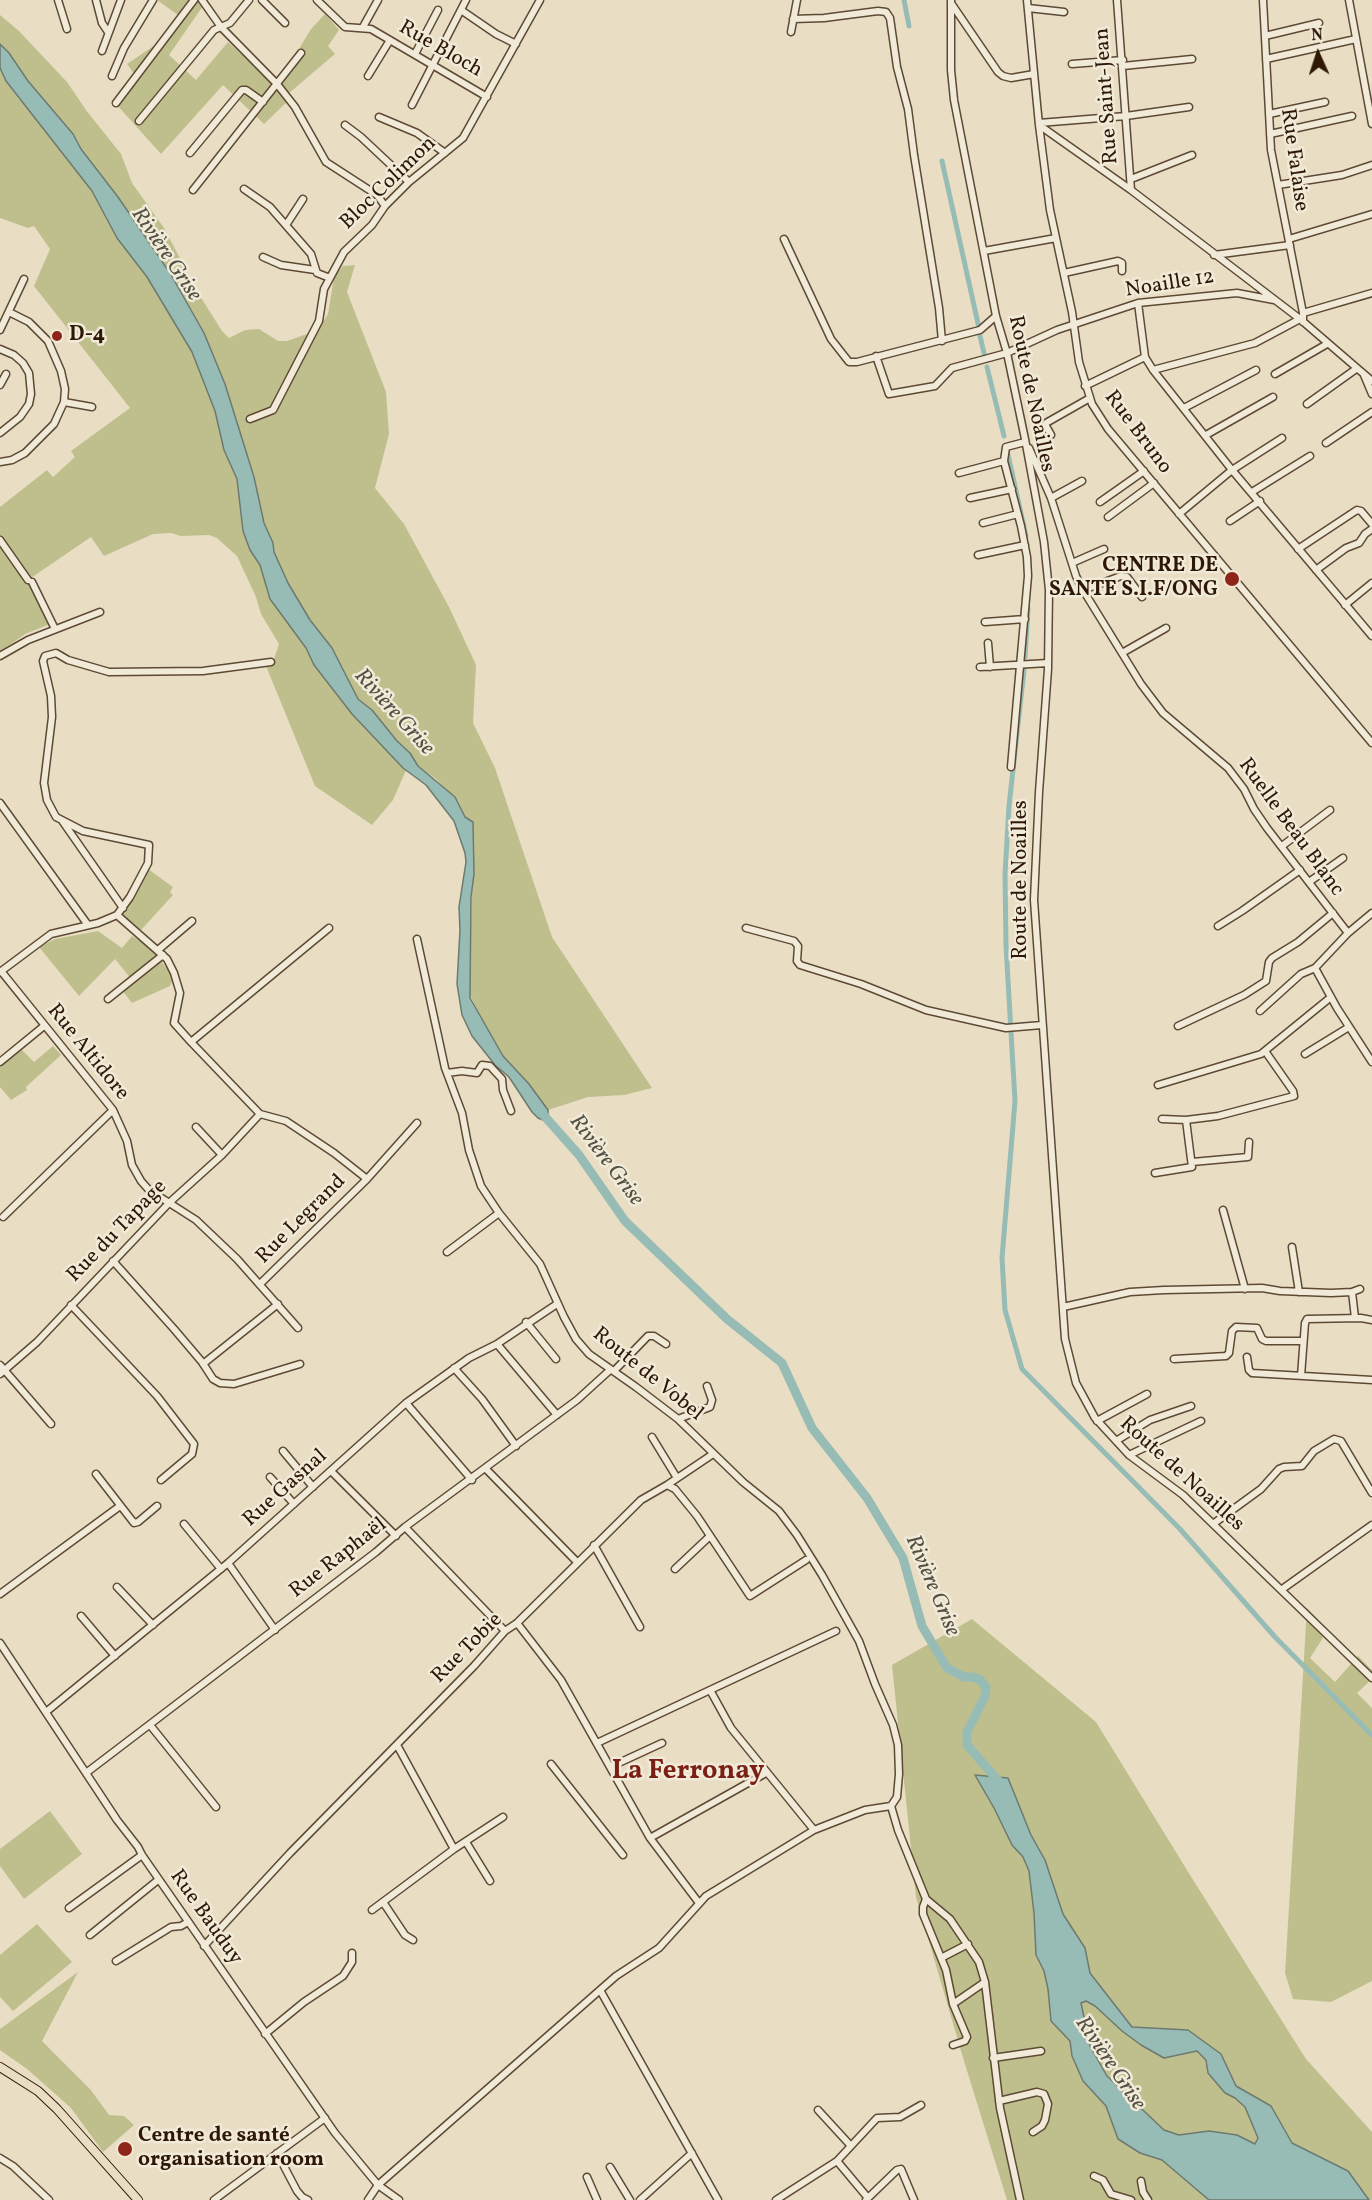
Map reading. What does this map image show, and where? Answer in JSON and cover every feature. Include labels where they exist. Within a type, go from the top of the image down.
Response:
[{"type":"main road","points":[[0,2067],[28,2084],[57,2109],[138,2200]]},
{"type":"street","points":[[58,0],[67,29]]},
{"type":"street","points":[[96,0],[102,23],[108,32]]},
{"type":"street","points":[[102,51],[122,0]]},
{"type":"street","points":[[112,76],[124,48],[153,0]]},
{"type":"street","points":[[117,103],[194,0]]},
{"type":"street","points":[[140,121],[214,30],[230,23],[249,0]]},
{"type":"street","points":[[262,0],[285,23]]},
{"type":"street","name":"Rue Bloch","points":[[316,0],[345,27],[371,29],[487,97]]},
{"type":"street","points":[[363,27],[378,0]]},
{"type":"street","points":[[412,105],[466,0]]},
{"type":"street","name":"Bloc Colimon","points":[[250,419],[273,410],[319,321],[324,289],[344,252],[372,225],[385,206],[409,182],[463,138],[539,0]]},
{"type":"street","points":[[791,32],[797,0]]},
{"type":"street","name":"Rue Bruno","points":[[1027,0],[1039,124],[1056,238],[1085,386],[1090,398],[1108,429],[1372,743]]},
{"type":"street","name":"Rue Saint-Jean","points":[[1117,0],[1131,190]]},
{"type":"street","name":"Rue Falaise","points":[[1263,0],[1270,134],[1302,318]]},
{"type":"street","points":[[1349,0],[1372,124]]},
{"type":"street","points":[[202,1],[221,27],[277,84],[295,107],[326,162],[377,195],[385,206]]},
{"type":"street","points":[[950,1],[998,72],[1011,78],[1034,74]]},
{"type":"street","name":"Route de Noailles","points":[[950,1],[951,70],[954,99],[996,316],[1007,353],[1025,441],[1044,542],[1049,590],[1048,663],[1034,900],[1065,1339],[1076,1383],[1097,1421],[1129,1455],[1183,1495],[1372,1678]]},
{"type":"street","points":[[1028,8],[1065,12]]},
{"type":"street","points":[[415,54],[438,10]]},
{"type":"street","points":[[461,10],[496,34],[516,44]]},
{"type":"street","points":[[794,19],[878,12],[886,12],[890,18],[897,68],[908,110],[939,308],[942,341]]},
{"type":"street","points":[[1265,36],[1319,23]]},
{"type":"street","points":[[1266,59],[1356,39]]},
{"type":"street","points":[[368,76],[390,40]]},
{"type":"street","points":[[193,190],[301,53]]},
{"type":"street","points":[[1072,64],[1192,59]]},
{"type":"street","points":[[190,153],[242,90],[246,90],[263,102]]},
{"type":"street","points":[[1269,114],[1325,102]]},
{"type":"street","points":[[1039,124],[1126,117],[1188,107]]},
{"type":"street","points":[[1270,134],[1352,116]]},
{"type":"street","points":[[379,117],[417,133],[445,153]]},
{"type":"street","points":[[1039,124],[1131,190],[1274,300],[1302,318],[1327,344],[1372,381]]},
{"type":"street","points":[[345,125],[361,136],[409,182]]},
{"type":"street","points":[[1131,179],[1192,155]]},
{"type":"street","points":[[1278,185],[1341,175],[1372,165]]},
{"type":"street","points":[[244,189],[270,207],[311,254],[315,270],[319,275],[330,278]]},
{"type":"street","points":[[286,225],[303,199]]},
{"type":"street","points":[[1213,255],[1289,242],[1372,214]]},
{"type":"street","points":[[984,251],[1056,238]]},
{"type":"street","points":[[784,239],[831,339],[849,362],[980,330],[996,316]]},
{"type":"street","points":[[263,257],[281,265],[315,270]]},
{"type":"street","points":[[1064,273],[1118,261],[1122,263],[1122,271]]},
{"type":"street","points":[[0,330],[24,279]]},
{"type":"street","name":"Noaille 12","points":[[876,356],[889,394],[935,386],[952,368],[1007,353],[1037,338],[1138,303],[1237,292],[1274,300]]},
{"type":"street","points":[[1153,370],[1255,343],[1302,318],[1372,293]]},
{"type":"street","points":[[1138,303],[1145,357],[1153,370],[1232,470],[1372,636]]},
{"type":"street","points":[[0,462],[12,460],[25,453],[54,424],[64,402],[62,371],[48,341],[29,322],[9,312]]},
{"type":"street","points":[[1275,374],[1327,344]]},
{"type":"street","points":[[0,349],[14,355],[23,363],[30,380],[31,394],[29,404],[20,417],[0,433]]},
{"type":"street","points":[[1085,386],[1145,357]]},
{"type":"street","points":[[1307,404],[1356,369]]},
{"type":"street","points":[[1184,408],[1256,370]]},
{"type":"street","points":[[0,385],[6,374]]},
{"type":"street","points":[[1364,375],[1372,394]]},
{"type":"street","points":[[1206,435],[1274,397]]},
{"type":"street","points":[[1051,435],[1046,423],[1090,398]]},
{"type":"street","points":[[64,402],[92,407]]},
{"type":"street","points":[[1326,443],[1372,412]]},
{"type":"street","points":[[1179,514],[1232,470],[1282,438]]},
{"type":"street","points":[[1011,767],[1028,576],[1025,544],[1005,461],[1006,447],[1025,441]]},
{"type":"street","name":"Ruelle Beau Blanc","points":[[1025,441],[1051,498],[1083,590],[1122,653],[1163,713],[1228,768],[1244,789],[1267,828],[1348,933]]},
{"type":"street","points":[[1252,492],[1310,456]]},
{"type":"street","points":[[959,473],[1005,461]]},
{"type":"street","points":[[1100,502],[1143,471]]},
{"type":"street","points":[[1051,498],[1082,482]]},
{"type":"street","points":[[1108,517],[1154,483]]},
{"type":"street","points":[[970,498],[1012,489]]},
{"type":"street","points":[[1230,521],[1260,501]]},
{"type":"street","points":[[1298,549],[1357,510],[1371,520]]},
{"type":"street","points":[[983,523],[1018,514]]},
{"type":"street","points":[[1316,570],[1346,548],[1359,543],[1372,529]]},
{"type":"street","points":[[0,540],[30,581],[55,629]]},
{"type":"street","points":[[978,555],[1025,544]]},
{"type":"street","points":[[1072,563],[1104,549]]},
{"type":"street","points":[[1083,590],[1121,576],[1127,577],[1142,597]]},
{"type":"street","points":[[1345,605],[1372,583]]},
{"type":"street","points":[[0,656],[28,640],[100,612]]},
{"type":"street","points":[[985,622],[1025,619]]},
{"type":"street","points":[[1122,653],[1166,628]]},
{"type":"street","points":[[988,643],[990,667]]},
{"type":"street","points":[[1,972],[51,934],[117,915],[148,863],[149,844],[83,831],[56,817],[47,800],[44,783],[52,717],[51,696],[43,661],[45,656],[56,653],[68,660],[109,672],[203,671],[271,662]]},
{"type":"street","points":[[980,668],[1048,663]]},
{"type":"street","points":[[0,803],[88,925]]},
{"type":"street","points":[[1282,846],[1330,810]]},
{"type":"street","points":[[62,820],[123,908]]},
{"type":"street","points":[[1309,882],[1343,858]]},
{"type":"street","points":[[1218,926],[1300,870]]},
{"type":"street","points":[[1178,1026],[1244,995],[1266,981],[1270,960],[1298,942],[1333,913]]},
{"type":"street","points":[[1260,1011],[1301,974],[1315,968],[1348,933],[1372,913]]},
{"type":"street","points":[[117,915],[163,955],[174,973],[180,993],[174,1023],[191,1042],[260,1114],[286,1121],[367,1179]]},
{"type":"street","points":[[158,950],[192,921]]},
{"type":"street","points":[[191,1042],[329,928]]},
{"type":"street","points":[[746,928],[794,941],[798,946],[797,961],[800,965],[861,984],[926,1010],[1006,1028],[1042,1025]]},
{"type":"street","name":"Route de Vobel","points":[[417,939],[447,1073],[462,1113],[469,1150],[481,1186],[499,1213],[540,1264],[557,1304],[576,1339],[589,1354],[678,1419],[786,1520],[822,1575],[859,1641],[893,1725],[898,1745],[897,1797],[891,1806]]},
{"type":"street","points":[[108,999],[163,955]]},
{"type":"street","points":[[1315,968],[1348,1027],[1372,1062]]},
{"type":"street","name":"Rue Altidore","points":[[1,972],[113,1110],[127,1141],[132,1165],[141,1181],[149,1190],[196,1220],[260,1284],[298,1328]]},
{"type":"street","points":[[1158,1085],[1265,1051],[1331,997]]},
{"type":"street","points":[[0,1062],[44,1026]]},
{"type":"street","points":[[1305,1054],[1348,1027]]},
{"type":"street","points":[[1162,1119],[1186,1120],[1218,1116],[1294,1096],[1293,1091],[1265,1051]]},
{"type":"street","points":[[447,1073],[462,1071],[477,1073],[482,1065],[490,1066],[502,1078],[503,1090],[511,1111]]},
{"type":"street","points":[[3,1217],[113,1110]]},
{"type":"street","name":"Rue du Tapage","points":[[2,1370],[37,1342],[170,1202],[222,1155],[260,1114]]},
{"type":"street","points":[[1155,1173],[1190,1168],[1192,1162],[1186,1120]]},
{"type":"street","name":"Rue Legrand","points":[[260,1284],[367,1179],[417,1123]]},
{"type":"street","points":[[196,1127],[222,1155]]},
{"type":"street","points":[[1192,1162],[1248,1157],[1250,1155],[1249,1142]]},
{"type":"street","points":[[1224,1210],[1245,1289]]},
{"type":"street","points":[[447,1252],[499,1213]]},
{"type":"street","points":[[1293,1247],[1299,1292]]},
{"type":"street","points":[[113,1261],[203,1364],[213,1380],[234,1384],[300,1364]]},
{"type":"street","points":[[1063,1307],[1130,1292],[1262,1288],[1299,1292],[1352,1292],[1360,1289]]},
{"type":"street","points":[[1352,1292],[1355,1318]]},
{"type":"street","points":[[203,1364],[278,1304]]},
{"type":"street","name":"Rue Gasnal","points":[[46,1713],[228,1563],[406,1403],[469,1358],[497,1344],[526,1322],[557,1304]]},
{"type":"street","points":[[71,1305],[157,1396],[194,1444],[192,1454],[161,1480]]},
{"type":"street","points":[[1300,1376],[1307,1319],[1372,1320]]},
{"type":"street","points":[[526,1322],[556,1359]]},
{"type":"street","points":[[1174,1359],[1226,1356],[1229,1353],[1232,1331],[1236,1327],[1257,1328],[1262,1339],[1266,1341],[1303,1341]]},
{"type":"street","name":"Rue Raphaël","points":[[86,1773],[275,1630],[405,1527],[472,1480],[577,1400],[648,1336],[654,1336],[666,1344]]},
{"type":"street","points":[[497,1344],[556,1415]]},
{"type":"street","points":[[1247,1357],[1250,1372],[1372,1380]]},
{"type":"street","points":[[454,1368],[482,1399],[516,1446]]},
{"type":"street","points":[[2,1370],[51,1424]]},
{"type":"street","points":[[678,1419],[710,1407],[712,1400],[707,1386]]},
{"type":"street","points":[[1097,1421],[1147,1394]]},
{"type":"street","points":[[406,1403],[472,1480]]},
{"type":"street","points":[[1116,1441],[1156,1417],[1191,1407]]},
{"type":"street","points":[[1129,1455],[1201,1421]]},
{"type":"street","points":[[652,1437],[677,1478]]},
{"type":"street","points":[[1213,1524],[1261,1489],[1279,1470],[1287,1466],[1302,1466],[1314,1451],[1334,1439],[1341,1441],[1372,1493]]},
{"type":"street","points":[[283,1452],[313,1487]]},
{"type":"street","name":"Rue Tobie","points":[[204,1946],[290,1853],[474,1666],[505,1631],[517,1623],[641,1500],[713,1454]]},
{"type":"street","points":[[486,1469],[577,1562]]},
{"type":"street","points":[[331,1471],[396,1536]]},
{"type":"street","points":[[96,1474],[135,1524],[157,1506]]},
{"type":"street","points":[[270,1477],[294,1504]]},
{"type":"street","points":[[667,1485],[684,1498],[750,1596],[806,1560]]},
{"type":"street","points":[[0,1594],[120,1506]]},
{"type":"street","points":[[184,1524],[221,1569]]},
{"type":"street","points":[[1281,1590],[1372,1526]]},
{"type":"street","points":[[405,1527],[505,1631]]},
{"type":"street","points":[[675,1569],[711,1536]]},
{"type":"street","points":[[594,1545],[640,1626]]},
{"type":"street","points":[[228,1563],[275,1630]]},
{"type":"street","points":[[117,1587],[153,1624]]},
{"type":"street","points":[[81,1616],[115,1656]]},
{"type":"street","points":[[517,1623],[561,1680],[650,1838],[699,1903]]},
{"type":"street","points":[[597,1743],[836,1631]]},
{"type":"street","name":"Rue Bauduy","points":[[0,1643],[158,1880],[335,2133],[378,2185],[399,2200]]},
{"type":"street","points":[[710,1690],[731,1728],[814,1830]]},
{"type":"street","points":[[150,1725],[216,1807]]},
{"type":"street","points":[[610,1767],[662,1743]]},
{"type":"street","points":[[397,1745],[454,1850]]},
{"type":"street","points":[[551,1764],[623,1855]]},
{"type":"street","points":[[650,1838],[766,1773]]},
{"type":"street","points":[[368,2200],[378,2185],[616,1976],[651,1954],[706,1896],[814,1830],[866,1810],[891,1806],[898,1830],[926,1899],[950,1919],[979,1962],[985,1982],[999,2101],[1020,2200]]},
{"type":"street","points":[[372,1910],[503,1817]]},
{"type":"street","points":[[466,1842],[490,1881]]},
{"type":"street","points":[[69,1908],[141,1855]]},
{"type":"street","points":[[90,1935],[158,1880]]},
{"type":"street","points":[[926,1899],[923,1914],[941,1958],[953,2004],[967,2037],[965,2041],[953,2045]]},
{"type":"street","points":[[383,1902],[405,1935],[413,1940]]},
{"type":"street","points":[[116,1961],[171,1927],[181,1926],[188,1922]]},
{"type":"street","points":[[941,1958],[968,1944]]},
{"type":"street","points":[[265,2034],[304,2002],[343,1976],[352,1962],[352,1953]]},
{"type":"street","points":[[953,2004],[985,1982]]},
{"type":"street","points":[[600,1990],[718,2200]]},
{"type":"street","points":[[993,2058],[1041,2051]]},
{"type":"street","points":[[999,2101],[1037,2092],[1044,2094],[1048,2104],[1045,2121],[1033,2132]]},
{"type":"street","points":[[776,2200],[837,2161],[877,2118],[900,2117],[921,2105]]},
{"type":"street","points":[[818,2110],[851,2146]]},
{"type":"street","points":[[214,2200],[222,2198],[325,2118]]},
{"type":"street","points":[[278,2153],[297,2191],[308,2200]]},
{"type":"street","points":[[640,2200],[692,2153]]},
{"type":"street","points":[[1,2160],[13,2166],[49,2200]]},
{"type":"street","points":[[837,2161],[867,2199],[897,2170],[901,2169],[914,2200]]},
{"type":"street","points":[[610,2168],[630,2200]]},
{"type":"street","points":[[1094,2176],[1103,2180],[1111,2194],[1131,2200]]},
{"type":"street","points":[[587,2177],[597,2200]]},
{"type":"street","points":[[1141,2181],[1143,2192],[1148,2200]]},
{"type":"green space","points":[[157,0],[196,0],[203,6],[169,55],[196,80],[228,42],[276,87],[311,29],[325,14],[339,30],[328,46],[335,54],[289,93],[288,101],[264,124],[223,85],[161,154],[117,105],[137,78],[127,64],[155,45],[178,15]]},
{"type":"green space","points":[[0,15],[19,31],[67,82],[121,154],[132,183],[164,228],[200,296],[229,338],[245,330],[259,329],[278,341],[287,341],[318,330],[328,314],[334,277],[343,266],[355,265],[347,292],[386,392],[389,434],[375,488],[404,524],[450,609],[476,665],[473,723],[495,768],[552,937],[652,1088],[624,1095],[588,1097],[548,1110],[529,1084],[507,1062],[491,1037],[469,993],[473,822],[465,817],[458,801],[436,779],[418,766],[410,753],[372,710],[358,699],[332,648],[310,620],[288,583],[264,523],[254,477],[225,384],[204,333],[170,273],[118,197],[81,149],[73,134],[0,44]]},
{"type":"green space","points":[[0,68],[19,99],[35,115],[92,191],[117,238],[147,277],[192,352],[215,411],[224,450],[237,479],[243,531],[250,550],[260,565],[270,599],[306,648],[314,665],[352,714],[406,770],[393,800],[372,825],[315,786],[266,666],[272,665],[279,644],[261,614],[256,597],[237,556],[217,538],[209,535],[153,534],[104,556],[91,537],[28,580],[50,624],[25,634],[0,652],[0,507],[47,470],[53,477],[75,457],[71,451],[130,408],[34,286],[50,249],[34,226],[28,228],[0,218]]},
{"type":"green space","points":[[148,869],[173,887],[170,892],[173,895],[141,930],[122,915]]},
{"type":"green space","points":[[98,931],[122,948],[132,936],[150,947],[169,971],[172,981],[170,986],[132,1003],[122,990],[132,980],[115,959],[79,996],[39,947],[55,939]]},
{"type":"green space","points":[[53,1046],[61,1055],[26,1087],[27,1090],[11,1100],[0,1087],[0,1065],[21,1049],[34,1062]]},
{"type":"green space","points":[[1307,1608],[1328,1630],[1310,1658],[1335,1682],[1358,1656],[1372,1670],[1372,1679],[1357,1693],[1372,1708],[1372,1981],[1331,2002],[1293,1999],[1285,1973]]},
{"type":"green space","points":[[972,1619],[1096,1722],[1306,2059],[1372,2132],[1372,2200],[1007,2200],[916,1897],[892,1665]]},
{"type":"green space","points":[[50,1811],[82,1854],[24,1899],[0,1866],[0,1849]]},
{"type":"green space","points":[[37,1924],[72,1962],[13,2011],[0,1997],[0,1955]]},
{"type":"green space","points":[[78,1972],[42,2041],[90,2089],[109,2115],[124,2116],[134,2125],[103,2152],[71,2108],[27,2069],[0,2050],[0,2029]]},
{"type":"water","points":[[0,44],[73,134],[81,149],[118,197],[170,273],[204,333],[225,384],[274,552],[288,583],[310,620],[332,648],[358,699],[372,710],[410,753],[418,766],[455,797],[465,817],[473,822],[474,874],[471,897],[470,998],[503,1056],[529,1084],[548,1110],[548,1122],[538,1118],[532,1112],[509,1077],[495,1065],[472,1036],[462,1015],[457,984],[459,907],[466,862],[454,821],[426,785],[403,768],[352,714],[314,665],[306,648],[270,599],[260,565],[250,550],[243,531],[237,479],[224,450],[215,411],[192,352],[147,277],[117,238],[92,191],[6,81],[0,68]]},
{"type":"water","points":[[975,1775],[1008,1778],[1031,1835],[1045,1860],[1063,1914],[1085,1948],[1090,1973],[1132,2027],[1188,2030],[1221,2054],[1236,2086],[1271,2106],[1292,2143],[1348,2171],[1369,2200],[1209,2200],[1162,2160],[1140,2153],[1118,2139],[1106,2106],[1083,2081],[1072,2056],[1070,2041],[1051,2021],[1044,1971],[1036,1955],[1029,1871],[1023,1857],[1012,1845]],"holes":[[[1086,2001],[1095,2006],[1122,2031],[1164,2058],[1197,2051],[1206,2060],[1208,2073],[1225,2093],[1245,2107],[1258,2138],[1255,2144],[1237,2135],[1209,2131],[1179,2135],[1164,2130],[1107,2076],[1090,2046],[1081,2003]]]},
{"type":"waterway","points":[[904,0],[909,26]]},
{"type":"waterway","points":[[942,161],[979,328]]},
{"type":"waterway","points":[[980,336],[984,353]]},
{"type":"waterway","points":[[987,367],[1004,436]]},
{"type":"waterway","points":[[1007,450],[1026,536]]},
{"type":"waterway","points":[[1025,657],[1028,608]]},
{"type":"waterway","points":[[1024,670],[1009,806],[1005,874],[1006,946],[1015,1101],[1002,1258],[1005,1310],[1022,1369],[1180,1529],[1275,1637],[1372,1735]]},
{"type":"waterway","name":"Rivière Grise","points":[[540,1111],[579,1155],[625,1221],[727,1319],[782,1363],[812,1428],[867,1498],[903,1558],[922,1626],[947,1668],[964,1677],[980,1680],[986,1687],[985,1696],[967,1732],[967,1745],[1002,1785]]},
{"type":"place","name":"D-4","points":[[57,336]]},
{"type":"place","name":"CENTRE DE SANTE S.I.F/ONG","points":[[1232,579]]},
{"type":"place","name":"Centre de santé organisation room","points":[[125,2149]]},
{"type":"district","name":"La Ferronay","points":[[688,1773]]}]
